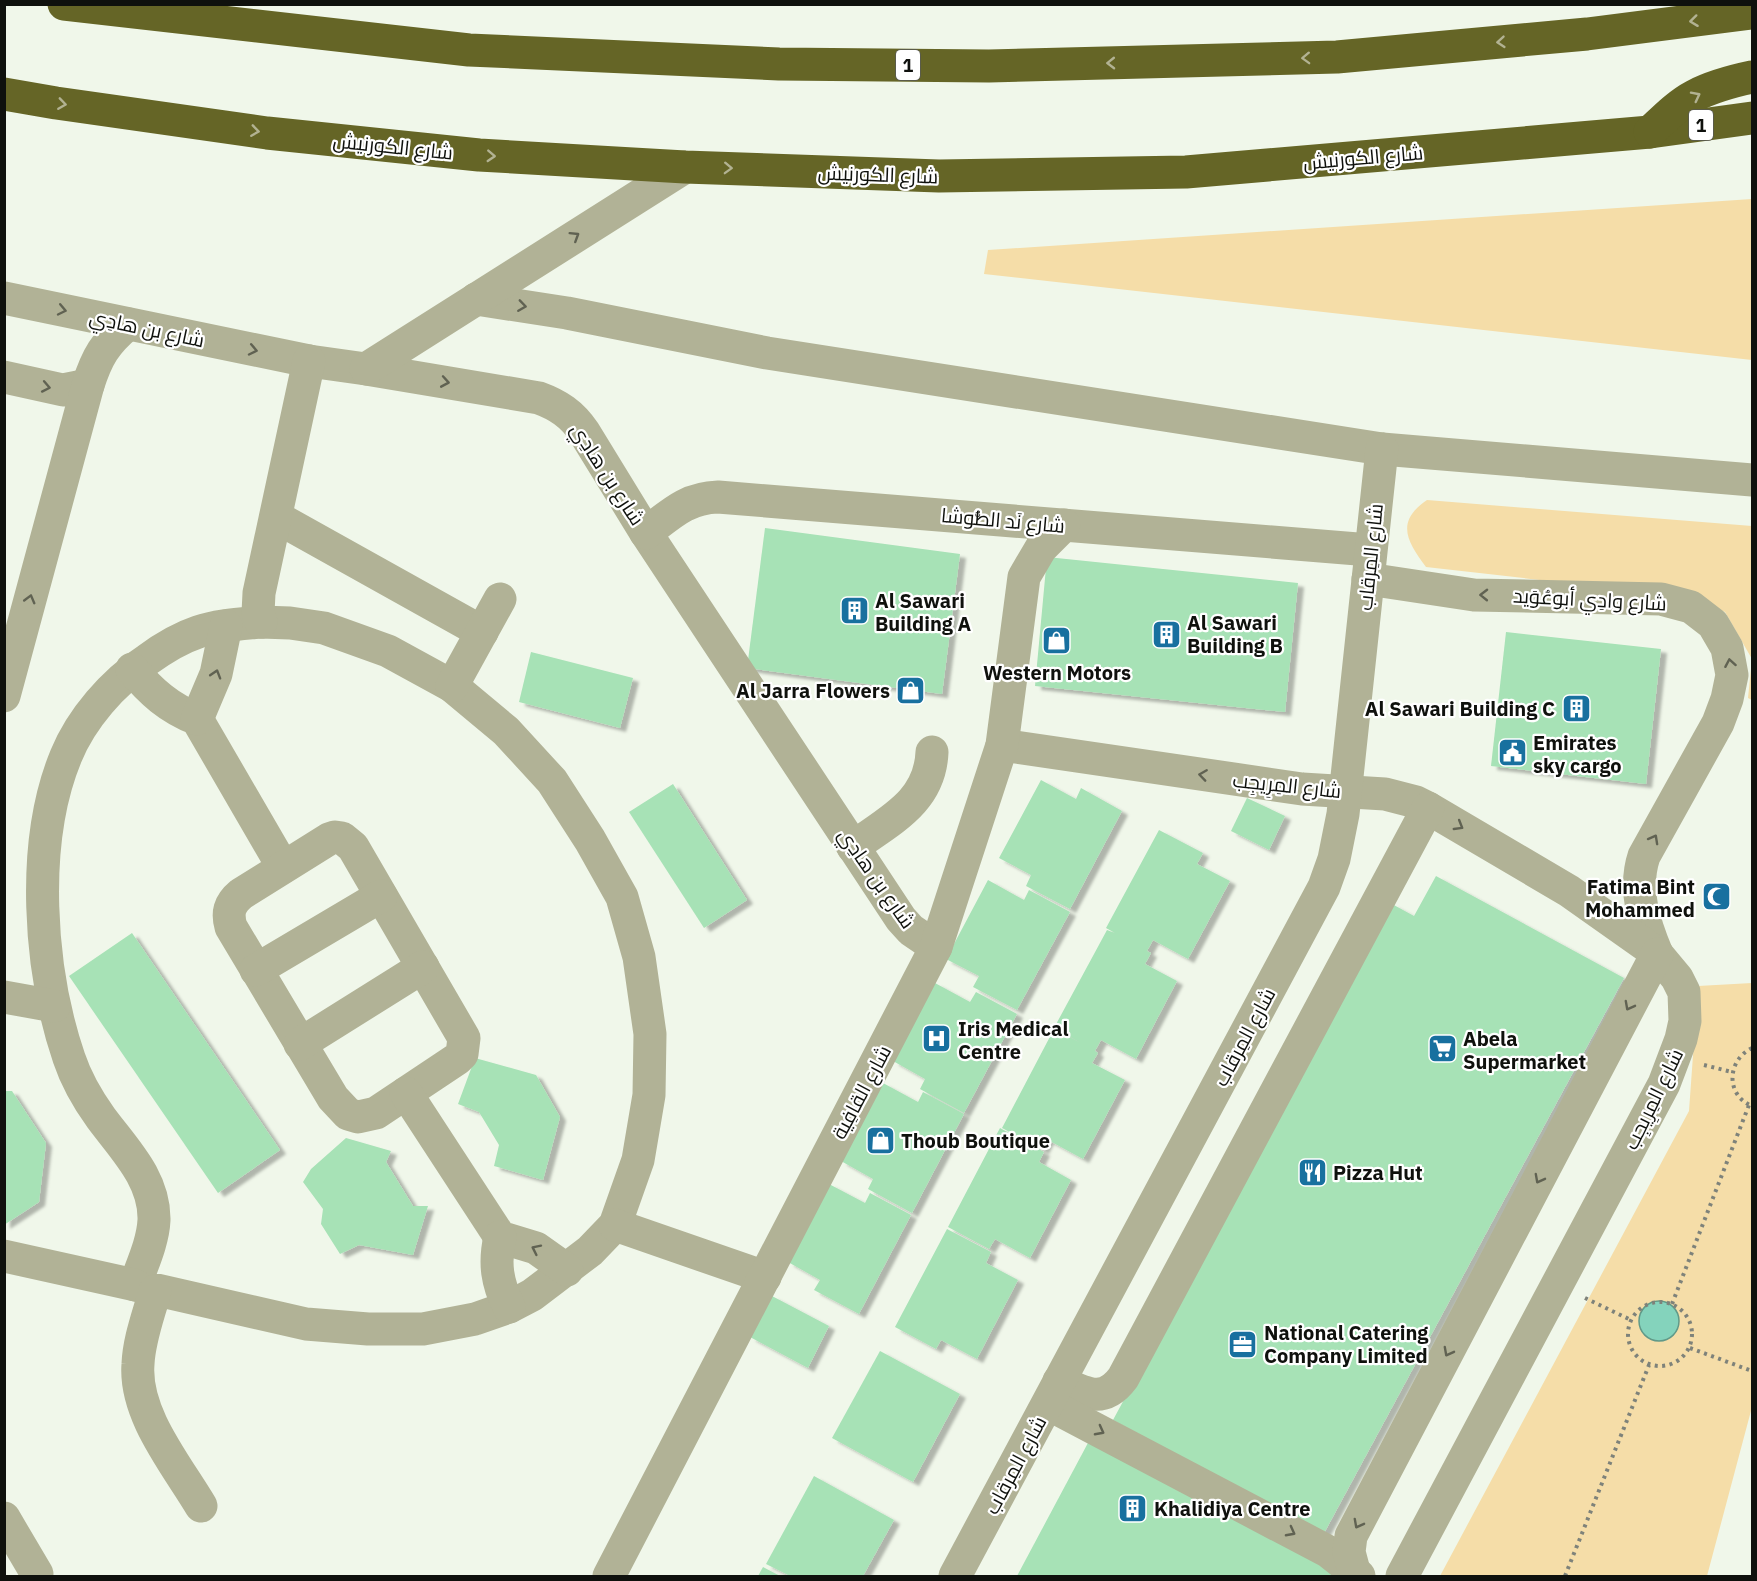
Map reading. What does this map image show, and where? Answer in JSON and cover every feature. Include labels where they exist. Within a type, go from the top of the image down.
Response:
[{"type":"highway","name":"1","points":[[64,4],[469,50],[779,64],[977,66],[1338,57],[1587,34],[1752,13]]},
{"type":"highway","points":[[1650,132],[1694,96],[1752,77]]},
{"type":"highway","name":"شارع الكورنيش","points":[[4,94],[56,104],[291,136],[479,155],[686,167],[939,176],[1186,172],[1650,132],[1752,118]]},
{"type":"street","points":[[366,369],[686,167]]},
{"type":"street","points":[[540,259],[542,278],[549,295],[567,313]]},
{"type":"street","name":"شارع بن هادِي","points":[[4,298],[309,361],[539,398],[553,403],[576,420],[646,533],[853,847],[911,930],[936,947]]},
{"type":"street","points":[[476,299],[567,313],[767,353],[1382,449],[1752,480]]},
{"type":"street","points":[[4,696],[12,639],[88,385],[99,356],[106,345],[128,324]]},
{"type":"street","points":[[261,622],[258,613],[259,593],[309,361]]},
{"type":"street","points":[[4,377],[63,390],[88,385]]},
{"type":"street","name":"شارع المِرقاب","points":[[955,1576],[1324,887],[1340,837],[1382,449]]},
{"type":"street","name":"شارع نَد الطُّوشا","points":[[646,533],[688,502],[702,497],[718,497],[1064,525],[1369,564]]},
{"type":"street","points":[[276,517],[482,632]]},
{"type":"street","name":"شارع القافِية","points":[[994,519],[1013,546],[1024,577]]},
{"type":"street","name":"شارع القافِية","points":[[609,1576],[936,947],[991,786],[1002,746],[1024,577],[1041,548],[1064,525]]},
{"type":"street","name":"شارع وادِي أبوعُوَيد","points":[[1369,564],[1474,595],[1661,599],[1691,607],[1713,624],[1727,648],[1732,675],[1727,699],[1718,723],[1644,856],[1639,872],[1642,904],[1657,954]]},
{"type":"street","points":[[452,686],[500,599]]},
{"type":"street","points":[[4,1256],[145,1288],[306,1324],[368,1329],[423,1329],[475,1319],[509,1307],[532,1295],[590,1251],[615,1225],[638,1161],[649,1095],[650,1034],[639,957],[622,897],[590,840],[552,782],[506,731],[452,686],[388,651],[324,628],[261,622],[197,632],[166,647],[132,669],[93,711],[67,754],[46,826],[44,923],[54,1006],[70,1061],[84,1092],[136,1164],[150,1190],[154,1221],[147,1250],[145,1288],[137,1379],[148,1419],[201,1506]]},
{"type":"street","points":[[197,719],[216,674],[226,626]]},
{"type":"street","points":[[132,669],[161,700],[178,712],[197,719],[283,867]]},
{"type":"street","name":"شارع المِرِيجِب","points":[[1002,746],[1302,789],[1385,794],[1416,802],[1569,891],[1657,954],[1677,978],[1683,992],[1685,1021],[1681,1039],[1664,1084],[1402,1576]]},
{"type":"street","points":[[853,847],[913,802],[922,791],[932,766],[932,752]]},
{"type":"street","points":[[1054,1392],[1084,1392],[1095,1395],[1107,1393],[1123,1378],[1428,808]]},
{"type":"street","points":[[328,838],[342,838],[353,848],[381,896],[460,1030],[464,1038],[464,1046],[462,1054],[457,1059],[367,1116],[348,1114],[333,1098],[231,927],[228,918],[229,908],[241,894],[328,838]]},
{"type":"street","points":[[1569,891],[1594,894],[1607,892],[1619,887],[1639,872]]},
{"type":"street","points":[[256,970],[381,896]]},
{"type":"street","points":[[1357,1574],[1349,1552],[1351,1536],[1657,954]]},
{"type":"street","points":[[300,1044],[423,967]]},
{"type":"street","points":[[4,997],[54,1006]]},
{"type":"street","points":[[406,1093],[500,1237],[536,1248],[567,1270]]},
{"type":"street","points":[[615,1225],[765,1277]]},
{"type":"street","points":[[500,1237],[496,1255],[497,1273],[501,1291],[509,1307]]},
{"type":"street","points":[[1054,1392],[1329,1552],[1357,1574]]},
{"type":"street","points":[[4,1518],[37,1574]]},
{"type":"path","points":[[1672,1304],[1751,1105],[1741,1100],[1735,1092],[1732,1072],[1735,1062],[1752,1048]]},
{"type":"path","points":[[1557,1284],[1630,1320]]},
{"type":"path","points":[[1662,1302],[1672,1304],[1688,1317],[1692,1327],[1690,1347],[1683,1358],[1673,1364],[1661,1367],[1649,1365],[1633,1352],[1628,1341],[1630,1320],[1643,1306],[1662,1302]]},
{"type":"path","points":[[1690,1347],[1752,1371]]},
{"type":"path","points":[[1565,1576],[1649,1365]]},
{"type":"shaded area","points":[[1752,199],[1752,360],[984,274],[988,250]]},
{"type":"shaded area","points":[[1427,500],[1752,526],[1752,659],[1725,612],[1690,597],[1426,567],[1414,549],[1407,532],[1411,516]]},
{"type":"shaded area","points":[[1752,659],[1752,700],[1748,698]]},
{"type":"shaded area","points":[[1752,983],[1752,1407],[1707,1576],[1440,1576],[1689,1111],[1698,986]]},
{"type":"shaded area","points":[[1659,1301],[1673,1307],[1679,1321],[1673,1335],[1659,1341],[1645,1335],[1639,1321],[1645,1307]]},
{"type":"building","name":"Al Sawari Building A","points":[[765,528],[960,554],[942,694],[747,668]]},
{"type":"building","name":"Al Sawari Building B","points":[[1047,557],[1298,583],[1285,712],[1035,686]]},
{"type":"building","name":"Al Sawari Building C","points":[[1506,632],[1661,649],[1646,784],[1491,766]]},
{"type":"building","points":[[531,652],[633,678],[620,728],[519,702]]},
{"type":"building","points":[[1041,780],[1076,799],[1081,788],[1122,811],[1070,909],[1026,886],[1031,875],[999,858]]},
{"type":"building","points":[[673,784],[747,900],[704,928],[629,812]]},
{"type":"building","points":[[1247,798],[1285,816],[1269,850],[1231,831]]},
{"type":"building","points":[[1159,830],[1203,853],[1197,864],[1230,881],[1188,959],[1153,940],[1147,951],[1151,953],[1145,964],[1177,981],[1136,1059],[1101,1040],[1095,1051],[1098,1053],[1092,1063],[1125,1080],[1083,1159],[1048,1140],[1043,1150],[1002,1128],[1054,1029],[1081,1043],[1054,1028],[1107,930],[1115,933],[1106,928]]},
{"type":"building","points":[[1436,876],[1624,978],[1323,1535],[1113,1420],[1392,904],[1414,916]]},
{"type":"building","points":[[988,880],[1024,900],[1029,890],[1070,912],[1017,1010],[973,987],[979,976],[946,959]]},
{"type":"building","points":[[132,933],[280,1150],[218,1193],[69,976]]},
{"type":"building","points":[[935,983],[970,1002],[976,992],[1017,1014],[964,1113],[920,1089],[925,1079],[893,1061]]},
{"type":"building","points":[[475,1058],[536,1075],[560,1117],[543,1180],[494,1166],[499,1145],[479,1112],[458,1104]]},
{"type":"building","points":[[883,1083],[918,1102],[923,1092],[964,1114],[912,1213],[868,1189],[873,1179],[841,1161]]},
{"type":"building","points":[[4,1091],[12,1091],[46,1143],[39,1202],[4,1225]]},
{"type":"building","points":[[1000,1128],[1044,1152],[1039,1162],[1071,1180],[1030,1258],[995,1239],[989,1249],[948,1227]]},
{"type":"building","points":[[346,1138],[391,1151],[386,1162],[413,1206],[428,1206],[413,1255],[359,1245],[340,1254],[321,1224],[323,1209],[303,1182],[311,1169]]},
{"type":"building","points":[[829,1184],[865,1203],[870,1193],[911,1215],[859,1314],[814,1290],[820,1280],[788,1262]]},
{"type":"building","points":[[947,1229],[991,1252],[986,1263],[1018,1280],[977,1359],[941,1340],[936,1349],[895,1327]]},
{"type":"building","points":[[772,1296],[829,1326],[808,1368],[750,1337]]},
{"type":"building","points":[[880,1351],[960,1394],[913,1482],[832,1438]]},
{"type":"building","name":"Khalidiya Centre","points":[[1089,1441],[1341,1576],[1017,1576]]},
{"type":"building","points":[[814,1476],[894,1520],[863,1576],[790,1576],[766,1564]]},
{"type":"building","points":[[763,1567],[780,1576],[758,1576]]},
{"type":"place","name":"Al Sawari Building A","points":[[854,611]]},
{"type":"place","name":"Al Sawari Building B","points":[[1166,634]]},
{"type":"place","name":"Western Motors","points":[[1057,641]]},
{"type":"place","name":"Al Jarra Flowers","points":[[911,690]]},
{"type":"place","name":"Al Sawari Building C","points":[[1576,708]]},
{"type":"place","name":"Emirates sky cargo","points":[[1512,753]]},
{"type":"place","name":"Fatima Bint Mohammed","points":[[1716,897]]},
{"type":"place","name":"Iris Medical Centre","points":[[937,1039]]},
{"type":"place","name":"Abela Supermarket","points":[[1442,1049]]},
{"type":"place","name":"Thoub Boutique","points":[[880,1140]]},
{"type":"place","name":"Pizza Hut","points":[[1312,1172]]},
{"type":"place","name":"National Catering Company Limited","points":[[1243,1344]]},
{"type":"place","name":"Khalidiya Centre","points":[[1133,1508]]}]
